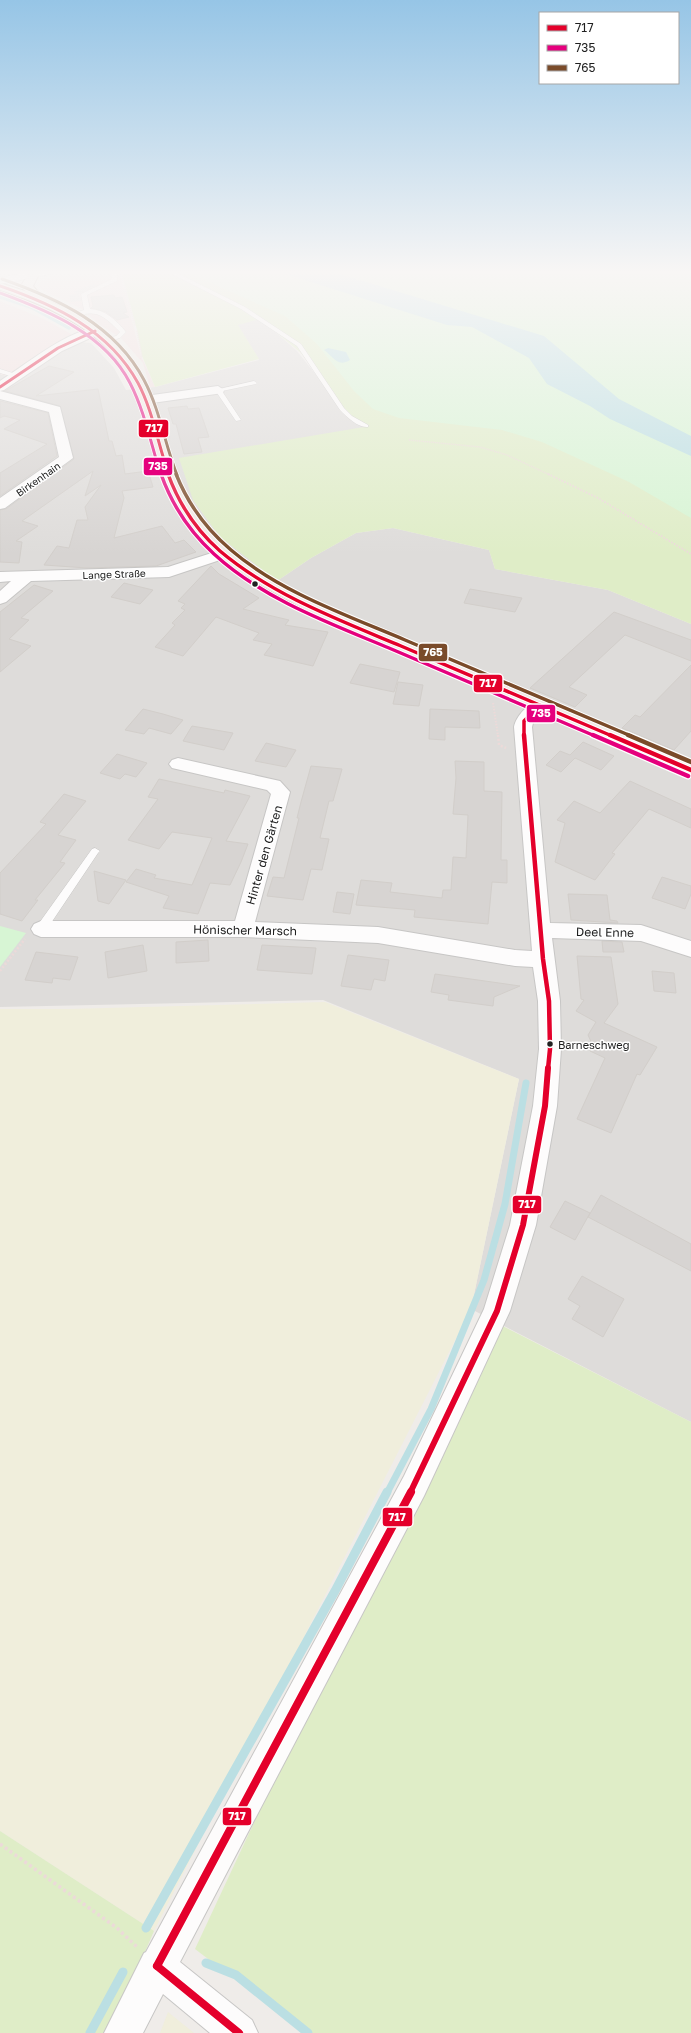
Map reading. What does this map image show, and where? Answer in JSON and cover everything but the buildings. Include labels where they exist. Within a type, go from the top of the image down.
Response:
[{"type":"main road","points":[[126,365],[150,400],[166,473],[179,501],[200,531],[224,554],[249,571],[318,609],[691,770]]},
{"type":"street","points":[[0,387],[32,365]]},
{"type":"street","points":[[150,400],[218,390]]},
{"type":"street","name":"Birkenhain","points":[[0,395],[55,410],[66,458],[0,506]]},
{"type":"street","name":"Lange Straße","points":[[0,577],[169,572],[224,554]]},
{"type":"street","points":[[0,599],[26,577]]},
{"type":"street","points":[[123,2033],[414,1486],[497,1311],[523,1225],[548,1079],[550,1049],[548,1001],[543,959],[524,727],[524,721],[540,705]]},
{"type":"street","name":"Hinter den Gärten","points":[[178,764],[273,785],[281,792],[243,929]]},
{"type":"street","name":"Hönischer Marsch","points":[[41,929],[243,929],[378,935],[514,958],[543,959]]},
{"type":"street","name":"Deel Enne","points":[[541,930],[641,933],[691,949]]},
{"type":"street","points":[[158,1966],[239,2033]]},
{"type":"lane","points":[[312,365],[342,409],[350,417],[366,426]]},
{"type":"lane","points":[[0,371],[18,376]]},
{"type":"lane","points":[[238,420],[218,390],[254,383]]},
{"type":"lane","points":[[41,929],[95,851]]},
{"type":"path","points":[[141,365],[150,400]]},
{"type":"path","points":[[409,440],[480,447],[507,455],[616,508],[691,554]]},
{"type":"path","points":[[493,701],[499,745],[509,750]]},
{"type":"path","points":[[0,972],[28,936],[41,929]]},
{"type":"path","points":[[0,1844],[117,1928],[158,1966]]},
{"type":"shaded area","points":[[0,365],[28,365],[10,377],[0,374]]},
{"type":"shaded area","points":[[28,365],[111,365],[126,390],[155,387],[240,365],[308,365],[350,417],[371,426],[193,500],[220,537],[277,581],[311,558],[356,533],[393,528],[489,550],[495,569],[608,590],[691,624],[691,1422],[471,1309],[519,1079],[323,1000],[0,1007],[0,374],[10,377],[19,369]]},
{"type":"shaded area","points":[[144,365],[145,365],[155,387],[150,387]]},
{"type":"shaded area","points":[[325,1002],[519,1079],[471,1309],[154,1931],[0,1831],[0,1009],[70,1009]]},
{"type":"shaded area","points":[[168,2012],[194,2033],[160,2033]]},
{"type":"green space","points":[[146,365],[237,365],[155,387]]},
{"type":"green space","points":[[310,365],[486,365],[691,456],[691,624],[608,590],[495,569],[489,550],[393,528],[356,533],[311,558],[277,581],[220,537],[193,500],[179,458],[370,426],[350,417]]},
{"type":"green space","points":[[333,365],[691,365],[691,518],[629,482],[542,442],[502,430],[399,418],[373,409],[354,391]]},
{"type":"green space","points":[[0,926],[26,933],[0,967]]},
{"type":"green space","points":[[489,1319],[691,1422],[691,2033],[305,2033],[195,1949]]},
{"type":"green space","points":[[0,1831],[154,1931],[110,2033],[0,2033]]},
{"type":"water","points":[[534,365],[578,365],[619,399],[691,436],[691,456],[610,419],[590,406],[547,384]]},
{"type":"waterway","points":[[387,1493],[431,1409],[484,1280],[505,1204],[526,1083]]},
{"type":"waterway","points":[[146,1928],[335,1591],[387,1492]]},
{"type":"waterway","points":[[206,1963],[236,1975],[308,2033]]},
{"type":"waterway","points":[[90,2033],[123,1972]]},
{"type":"transit line","name":"717","points":[[0,387],[33,365]]},
{"type":"transit line","name":"735","points":[[118,365],[130,382],[139,404],[157,462],[167,490],[174,504],[197,537],[214,554],[234,570],[277,597],[344,629],[688,776]]},
{"type":"transit line","name":"717","points":[[126,365],[138,384],[148,409],[160,450],[180,502],[187,514],[202,533],[219,550],[238,565],[259,579],[303,603],[347,623],[691,770]]},
{"type":"transit line","name":"765","points":[[135,365],[145,381],[155,407],[173,466],[185,494],[193,508],[216,537],[250,564],[270,577],[311,599],[350,617],[691,762]]},
{"type":"transit line","name":"717","points":[[157,1966],[414,1486],[497,1311],[523,1225],[545,1106],[550,1049],[549,1001],[543,959],[523,727],[524,721],[540,705]]},
{"type":"transit line","name":"717","points":[[157,1966],[239,2033]]},
{"type":"place","name":"Barneschweg","points":[[550,1044]]}]
